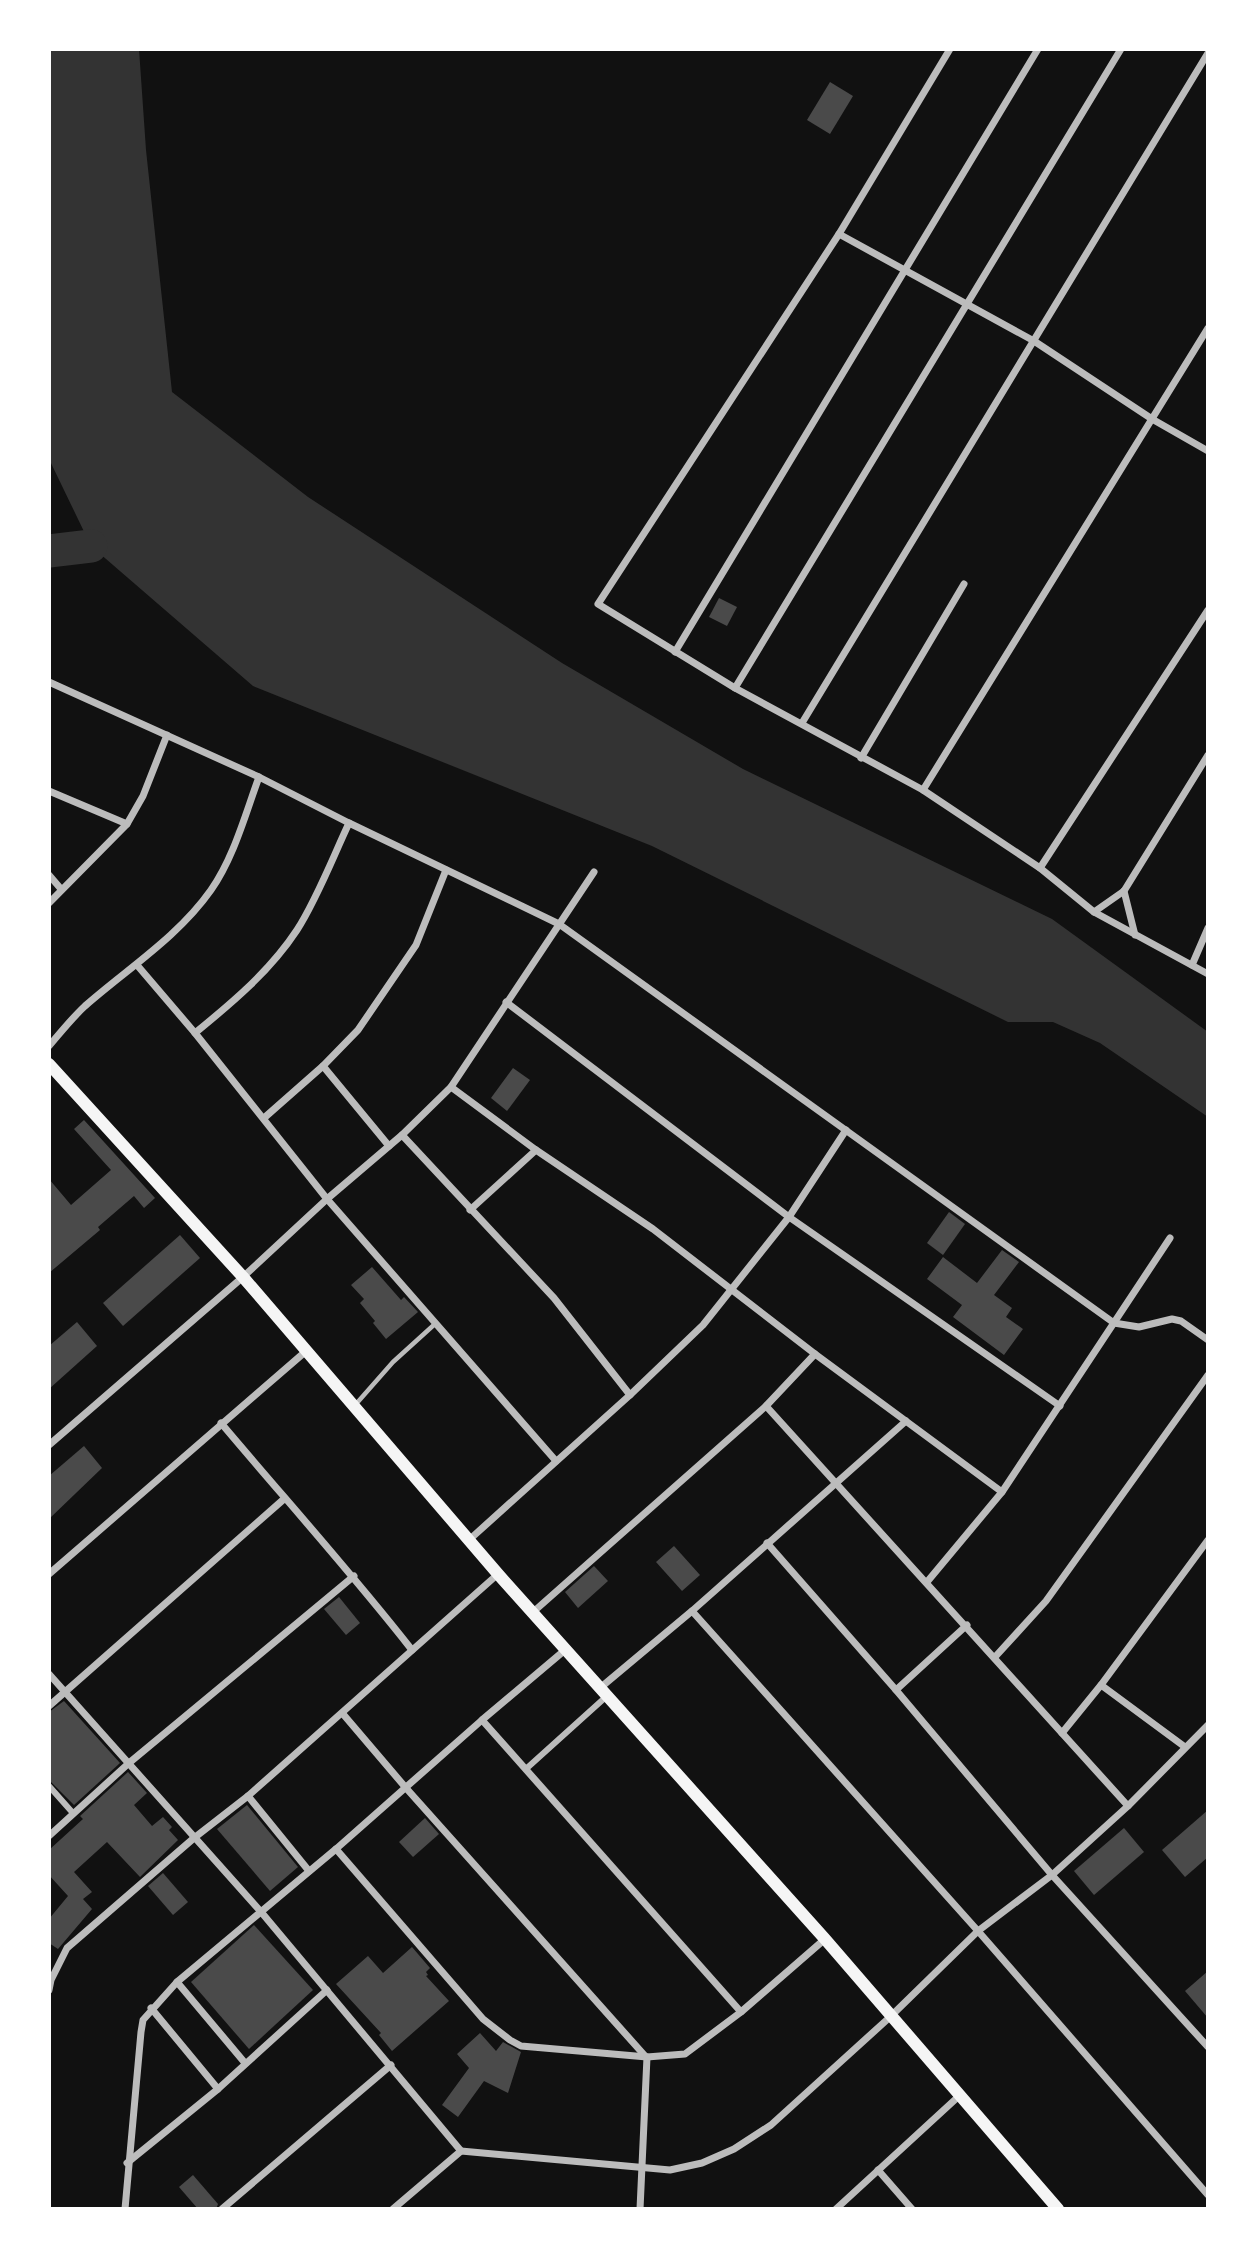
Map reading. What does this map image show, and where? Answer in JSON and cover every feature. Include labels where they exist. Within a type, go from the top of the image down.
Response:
[{"type":"main road","points":[[49,1064],[243,1277],[532,1613],[825,1939],[1058,2209]]},
{"type":"street","points":[[950,49],[839,234],[598,604],[735,688],[923,790],[1040,868],[1094,912],[1208,974]]},
{"type":"street","points":[[675,652],[1038,49]]},
{"type":"street","points":[[735,688],[1121,49]]},
{"type":"street","points":[[802,723],[1208,53]]},
{"type":"street","points":[[839,234],[1034,341],[1152,419],[1208,450]]},
{"type":"street","points":[[923,790],[1208,328]]},
{"type":"street","points":[[861,758],[964,584]]},
{"type":"street","points":[[1040,868],[1208,610]]},
{"type":"street","points":[[49,682],[259,777],[559,924],[1114,1323],[1139,1327],[1172,1319],[1181,1321],[1208,1340]]},
{"type":"street","points":[[49,902],[127,824],[144,796],[167,734]]},
{"type":"street","points":[[1094,912],[1124,891],[1208,755]]},
{"type":"street","points":[[49,1046],[85,1006],[137,965],[188,918],[209,892],[225,868],[259,777]]},
{"type":"street","points":[[49,791],[127,824]]},
{"type":"street","points":[[195,1033],[240,996],[297,929],[349,823]]},
{"type":"street","points":[[264,1118],[323,1066],[358,1030],[416,946],[446,870]]},
{"type":"street","points":[[49,1445],[243,1277],[327,1199],[402,1135],[451,1087],[594,872]]},
{"type":"street","points":[[49,875],[61,889]]},
{"type":"street","points":[[1124,891],[1135,935]]},
{"type":"street","points":[[1192,965],[1208,928]]},
{"type":"street","points":[[137,965],[195,1033],[327,1199],[556,1461]]},
{"type":"street","points":[[506,1002],[789,1216],[1060,1406]]},
{"type":"street","points":[[323,1066],[389,1146]]},
{"type":"street","points":[[451,1087],[653,1229],[815,1354],[1002,1492]]},
{"type":"street","points":[[469,1540],[630,1395],[703,1325],[789,1216],[846,1130]]},
{"type":"street","points":[[402,1135],[554,1298],[630,1395]]},
{"type":"street","points":[[470,1210],[537,1150]]},
{"type":"street","points":[[927,1582],[1002,1492],[1170,1238]]},
{"type":"street","points":[[49,1574],[305,1352]]},
{"type":"street","points":[[532,1613],[766,1406],[815,1354]]},
{"type":"street","points":[[995,1657],[1046,1601],[1208,1375]]},
{"type":"street","points":[[766,1406],[967,1625],[1128,1807]]},
{"type":"street","points":[[527,1768],[692,1611],[906,1421]]},
{"type":"street","points":[[221,1423],[284,1499],[354,1576],[412,1650]]},
{"type":"street","points":[[49,1706],[284,1499]]},
{"type":"street","points":[[1062,1733],[1101,1685],[1208,1540]]},
{"type":"street","points":[[767,1544],[896,1690],[1052,1875],[1208,2047]]},
{"type":"street","points":[[49,1990],[51,1980],[67,1948],[343,1714],[498,1574]]},
{"type":"street","points":[[49,1836],[72,1812],[129,1763],[354,1576]]},
{"type":"street","points":[[692,1611],[978,1931],[1208,2195]]},
{"type":"street","points":[[896,1690],[967,1625]]},
{"type":"street","points":[[125,2209],[127,2163],[141,2032],[143,2020],[152,2008],[177,1982],[336,1849],[565,1650]]},
{"type":"street","points":[[49,1674],[261,1913],[461,2151],[670,2170],[702,2163],[734,2149],[771,2125],[890,2017],[978,1931],[1052,1875],[1128,1807],[1208,1725]]},
{"type":"street","points":[[1101,1685],[1185,1747]]},
{"type":"street","points":[[343,1714],[647,2057],[640,2209]]},
{"type":"street","points":[[482,1720],[741,2012]]},
{"type":"street","points":[[49,1786],[72,1812]]},
{"type":"street","points":[[248,1796],[309,1871]]},
{"type":"street","points":[[336,1849],[483,2019],[521,2046],[647,2057],[685,2054],[741,2012],[825,1939]]},
{"type":"street","points":[[177,1982],[245,2063]]},
{"type":"street","points":[[127,2163],[218,2089],[327,1990]]},
{"type":"street","points":[[152,2008],[218,2089]]},
{"type":"street","points":[[222,2209],[391,2066]]},
{"type":"street","points":[[836,2209],[960,2096]]},
{"type":"street","points":[[393,2209],[461,2151]]},
{"type":"street","points":[[878,2171],[912,2209]]},
{"type":"lane","points":[[353,1407],[393,1362],[437,1322]]},
{"type":"shaded area","points":[[49,49],[139,49],[146,150],[172,392],[308,497],[562,663],[743,769],[1052,919],[1208,1032],[1208,1117],[1100,1043],[1053,1022],[1008,1022],[652,846],[253,686],[91,546],[49,459]]},
{"type":"building","points":[[830,82],[853,96],[830,134],[807,120]]},
{"type":"building","points":[[719,598],[737,607],[727,626],[709,617]]},
{"type":"building","points":[[513,1068],[530,1080],[507,1111],[491,1098]]},
{"type":"building","points":[[84,1120],[155,1198],[144,1208],[134,1196],[98,1227],[100,1230],[49,1273],[49,1179],[71,1205],[111,1170],[74,1129]]},
{"type":"building","points":[[949,1212],[965,1224],[943,1255],[927,1243]]},
{"type":"building","points":[[180,1235],[200,1258],[123,1326],[103,1303]]},
{"type":"building","points":[[1002,1250],[1019,1262],[994,1295],[1012,1308],[1006,1317],[1023,1329],[1004,1355],[953,1317],[962,1305],[927,1279],[943,1257],[977,1283]]},
{"type":"building","points":[[372,1267],[401,1300],[404,1297],[418,1312],[386,1339],[360,1303],[364,1299],[351,1285]]},
{"type":"building","points":[[77,1322],[97,1346],[49,1389],[49,1346]]},
{"type":"building","points":[[84,1446],[102,1468],[49,1519],[49,1476]]},
{"type":"building","points":[[674,1546],[700,1575],[682,1591],[656,1562]]},
{"type":"building","points":[[594,1566],[608,1581],[578,1608],[565,1592]]},
{"type":"building","points":[[339,1597],[360,1623],[346,1635],[324,1609]]},
{"type":"building","points":[[64,1701],[120,1763],[74,1805],[49,1780],[49,1712]]},
{"type":"building","points":[[128,1772],[147,1793],[134,1805],[152,1826],[163,1817],[178,1840],[140,1877],[107,1842],[74,1872],[92,1892],[83,1899],[92,1909],[58,1949],[49,1943],[49,1919],[68,1896],[49,1875],[49,1850],[83,1819],[80,1816]]},
{"type":"building","points":[[247,1805],[298,1867],[270,1891],[217,1829]]},
{"type":"building","points":[[1208,1810],[1208,1857],[1185,1877],[1162,1850]]},
{"type":"building","points":[[425,1818],[439,1834],[413,1857],[399,1842]]},
{"type":"building","points":[[1124,1828],[1144,1852],[1094,1895],[1074,1871]]},
{"type":"building","points":[[163,1873],[188,1902],[173,1915],[148,1886]]},
{"type":"building","points":[[254,1925],[313,1990],[249,2049],[191,1982]]},
{"type":"building","points":[[412,1947],[430,1968],[426,1976],[449,2001],[392,2051],[379,2035],[381,2033],[336,1984],[368,1956],[383,1973]]},
{"type":"building","points":[[1208,1971],[1208,2018],[1185,1991]]},
{"type":"building","points":[[480,2033],[496,2051],[503,2042],[521,2052],[508,2093],[484,2081],[458,2117],[442,2105],[469,2068],[457,2054]]},
{"type":"building","points":[[193,2175],[218,2204],[216,2209],[198,2209],[179,2187]]},
{"type":"waterway","points":[[49,551],[91,546]]}]
